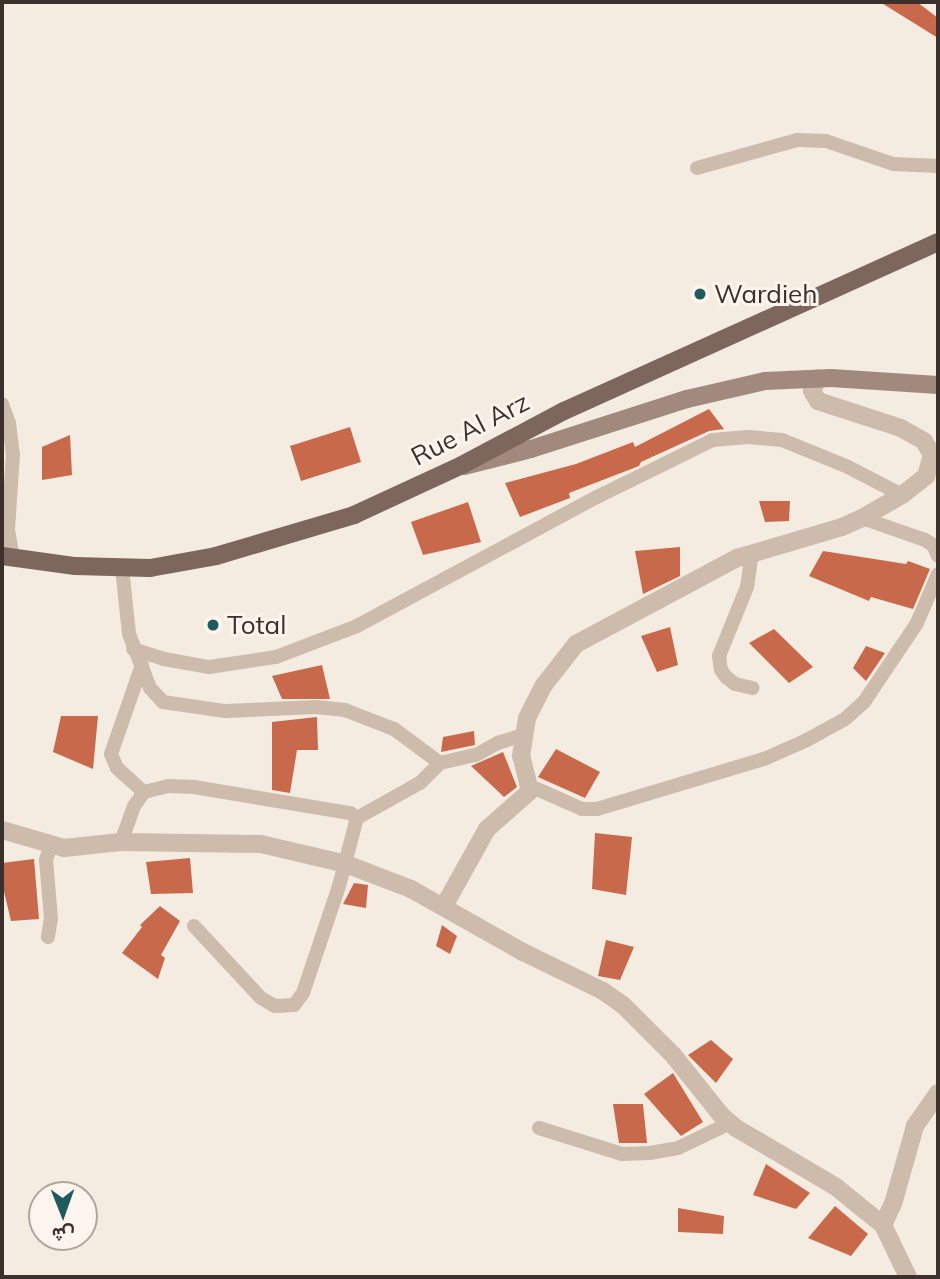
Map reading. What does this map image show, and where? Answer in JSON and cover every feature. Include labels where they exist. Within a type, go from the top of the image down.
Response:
[{"type":"main road","name":"Rue Al Arz","points":[[7,556],[122,568],[150,568],[216,556],[301,533],[354,515],[460,466],[564,411],[938,242]]},
{"type":"main road","points":[[460,466],[531,449],[687,399],[765,381],[818,378],[938,385]]},
{"type":"street","points":[[697,168],[797,139],[826,141],[893,164],[938,166]]},
{"type":"street","points":[[530,791],[521,756],[522,735],[534,702],[576,644],[752,552],[833,530],[862,518],[902,495],[926,476],[931,462],[930,449],[917,435],[818,401],[812,391],[818,378]]},
{"type":"street","points":[[2,404],[12,447],[7,556]]},
{"type":"street","points":[[133,649],[164,659],[209,667],[276,657],[357,625],[597,497],[713,440],[748,437],[782,440],[848,467],[902,495]]},
{"type":"street","points":[[862,518],[931,539],[938,556]]},
{"type":"street","points":[[752,552],[747,587],[719,656],[721,670],[726,677],[736,684],[753,688]]},
{"type":"street","points":[[122,568],[125,621],[133,649],[155,696],[171,705],[225,712],[316,707],[345,710],[394,729],[440,763]]},
{"type":"street","points":[[444,906],[487,829],[530,791],[537,789],[582,809],[597,809],[751,763],[805,741],[845,719],[864,702],[917,623],[938,574]]},
{"type":"street","points":[[142,665],[111,754],[117,768],[144,792]]},
{"type":"street","points":[[194,926],[261,998],[275,1006],[294,1005],[303,993],[346,864],[357,818],[420,783],[440,763],[476,755],[498,743],[522,735]]},
{"type":"street","points":[[121,842],[134,806],[144,792],[167,786],[194,787],[350,813],[357,818]]},
{"type":"street","points":[[2,830],[51,845],[81,848],[121,842],[187,844],[237,841],[261,844],[346,864],[411,889],[523,952],[603,990],[623,1005],[673,1055],[730,1123],[836,1187],[883,1225],[908,1277]]},
{"type":"street","points":[[48,937],[51,919],[46,860],[51,845]]},
{"type":"street","points":[[883,1225],[893,1203],[915,1126],[938,1093]]},
{"type":"street","points":[[539,1128],[622,1154],[678,1148],[730,1123]]},
{"type":"building","points":[[880,2],[917,2],[938,18],[938,38]]},
{"type":"building","points":[[709,409],[724,429],[709,431],[641,462],[639,466],[569,493],[570,498],[520,517],[505,483],[576,464],[633,442],[635,447]]},
{"type":"building","points":[[350,427],[361,462],[301,481],[290,446]]},
{"type":"building","points":[[70,435],[72,475],[42,480],[42,447]]},
{"type":"building","points":[[759,501],[790,501],[789,521],[765,522]]},
{"type":"building","points":[[468,502],[481,542],[423,555],[411,522]]},
{"type":"building","points":[[680,547],[680,576],[643,594],[635,551]]},
{"type":"building","points":[[823,551],[906,564],[908,561],[930,569],[913,609],[871,597],[869,601],[809,576]]},
{"type":"building","points":[[670,627],[678,665],[657,672],[641,636]]},
{"type":"building","points":[[774,629],[813,667],[789,683],[749,643]]},
{"type":"building","points":[[866,646],[885,653],[866,681],[853,668]]},
{"type":"building","points":[[322,665],[330,699],[282,699],[272,676]]},
{"type":"building","points":[[61,716],[98,716],[93,769],[53,752]]},
{"type":"building","points":[[317,717],[318,750],[297,750],[290,793],[272,790],[272,722]]},
{"type":"building","points":[[474,731],[475,745],[441,752],[443,737]]},
{"type":"building","points":[[556,749],[600,772],[585,798],[538,777]]},
{"type":"building","points":[[503,752],[517,787],[504,797],[471,766]]},
{"type":"building","points":[[595,833],[632,837],[626,895],[592,889]]},
{"type":"building","points":[[190,858],[193,893],[151,894],[146,862]]},
{"type":"building","points":[[34,859],[39,919],[11,921],[2,883],[2,863]]},
{"type":"building","points":[[354,883],[368,885],[366,908],[343,904]]},
{"type":"building","points":[[160,906],[180,921],[161,955],[165,958],[158,979],[122,953],[142,927],[140,925]]},
{"type":"building","points":[[442,925],[457,936],[450,954],[436,946]]},
{"type":"building","points":[[606,940],[634,947],[620,980],[598,976]]},
{"type":"building","points":[[711,1040],[733,1059],[716,1083],[688,1055]]},
{"type":"building","points":[[673,1073],[703,1122],[681,1136],[644,1094]]},
{"type":"building","points":[[613,1104],[643,1104],[647,1143],[619,1143]]},
{"type":"building","points":[[766,1164],[810,1193],[796,1209],[753,1195]]},
{"type":"building","points":[[835,1206],[868,1234],[851,1256],[808,1238]]},
{"type":"building","points":[[678,1208],[724,1216],[723,1234],[678,1232]]},
{"type":"place","name":"Wardieh","points":[[700,294]]},
{"type":"place","name":"Total","points":[[213,625]]}]
